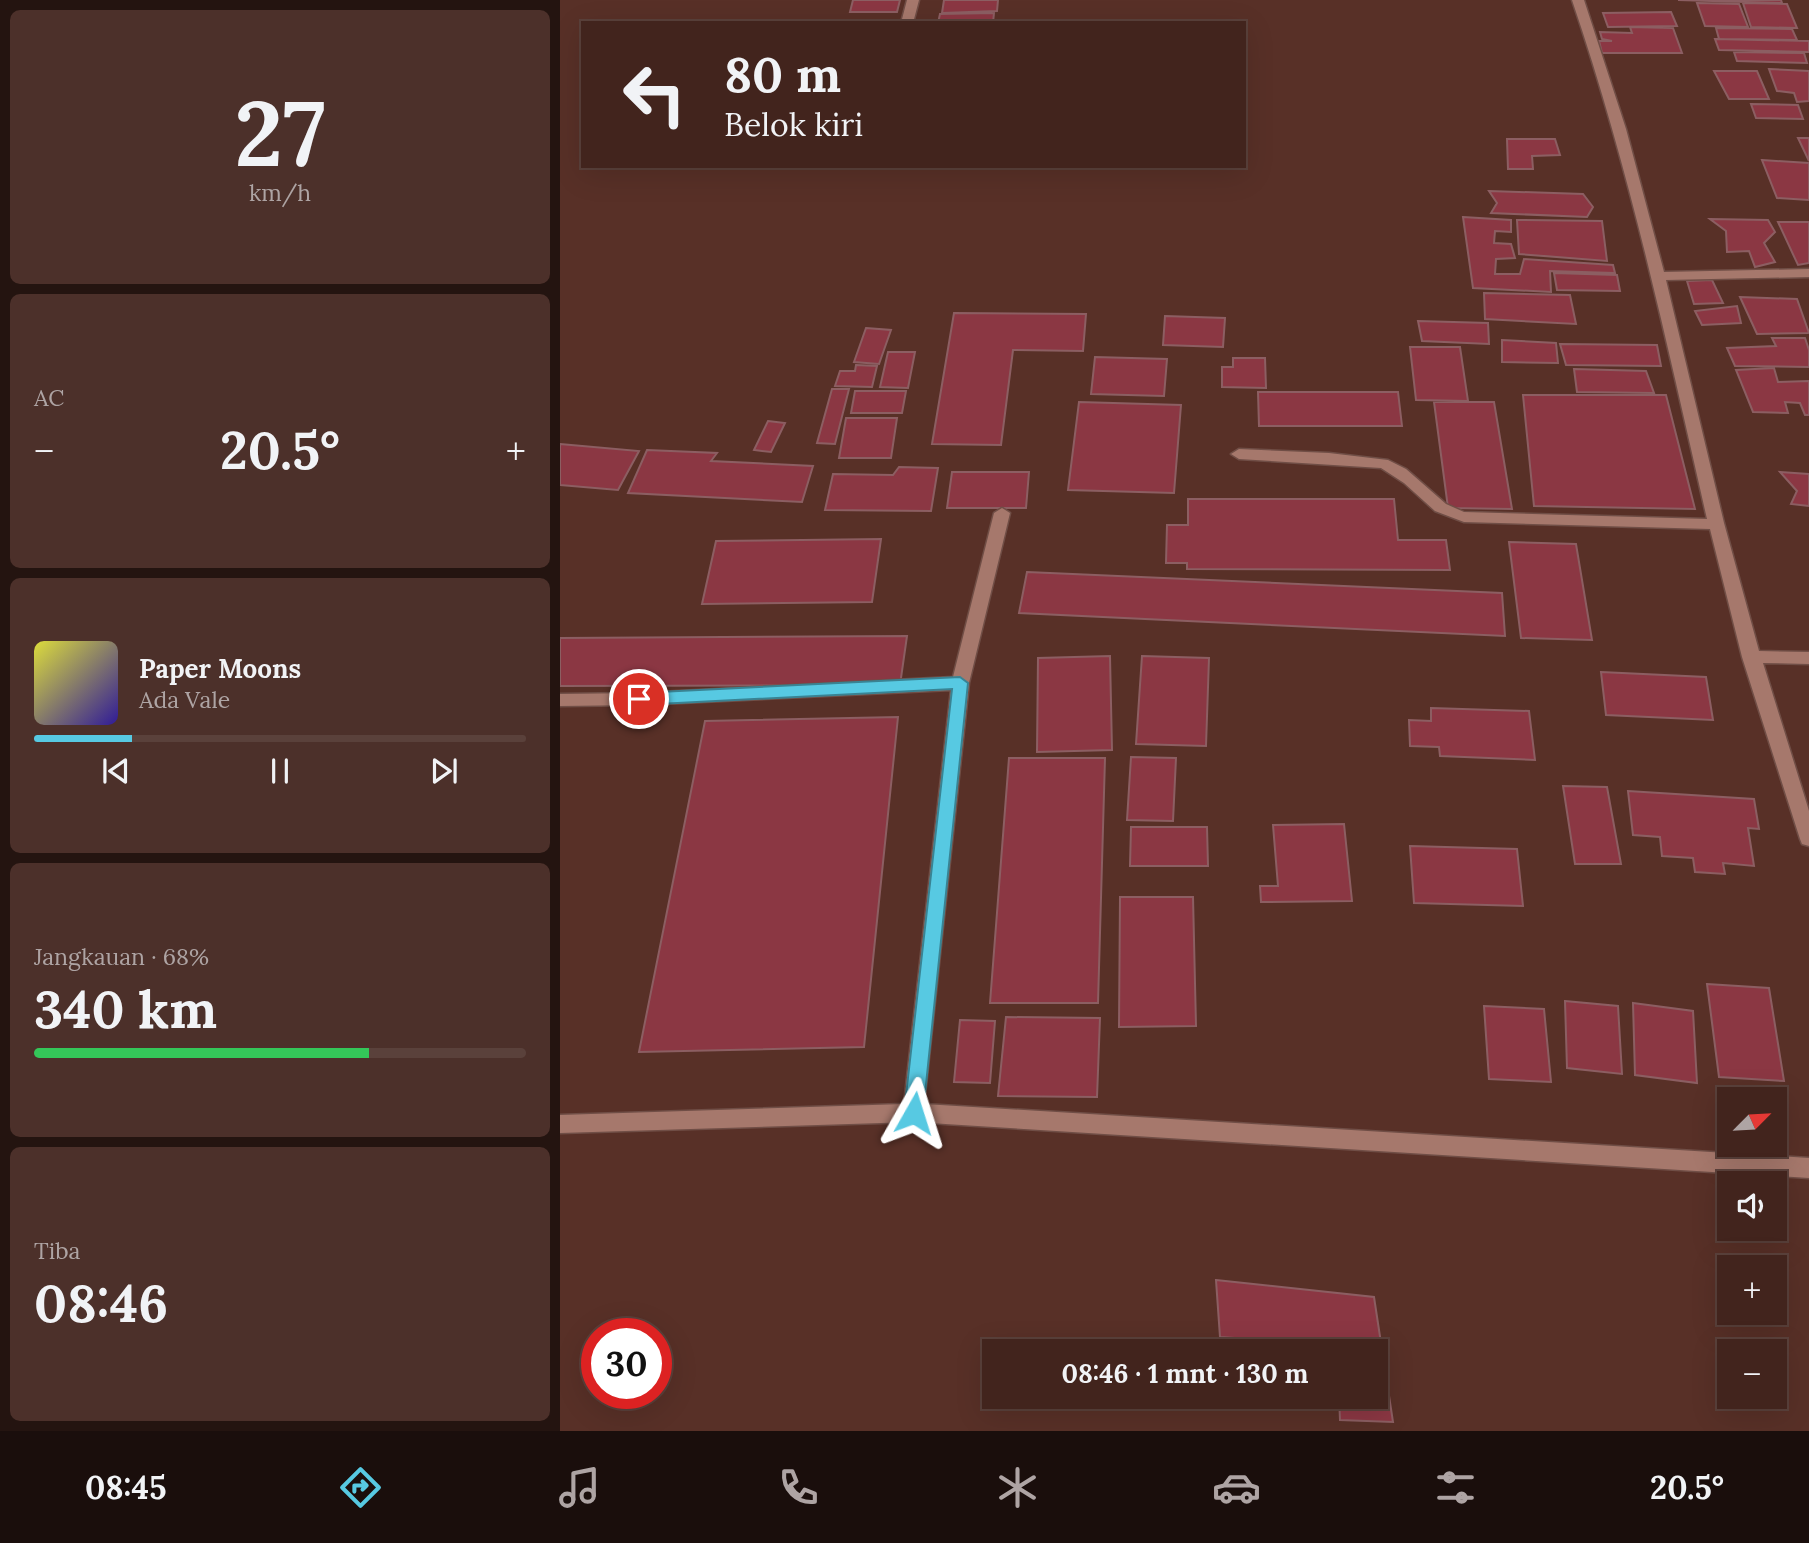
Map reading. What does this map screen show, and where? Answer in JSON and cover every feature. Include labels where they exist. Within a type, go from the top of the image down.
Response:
[{"type":"street","points":[[907,21],[913,0]]},
{"type":"street","points":[[1578,0],[1607,79],[1660,276],[1750,657],[1809,839]]},
{"type":"street","points":[[1660,276],[1809,273]]},
{"type":"street","points":[[1239,454],[1335,458],[1387,464],[1407,476],[1430,502],[1453,515],[1464,517],[1717,524]]},
{"type":"street","points":[[914,1113],[960,683],[1002,513]]},
{"type":"street","points":[[1750,657],[1809,658]]},
{"type":"street","points":[[560,700],[639,699],[960,683]]},
{"type":"street","points":[[560,1124],[914,1113],[1809,1168]]},
{"type":"building","points":[[853,0],[900,0],[897,12],[850,12]]},
{"type":"building","points":[[944,0],[998,0],[997,11],[942,13]]},
{"type":"building","points":[[1678,0],[1781,0],[1782,3]]},
{"type":"building","points":[[1697,3],[1739,4],[1748,27],[1705,26]]},
{"type":"building","points":[[1743,3],[1787,4],[1797,28],[1751,27]]},
{"type":"building","points":[[1671,12],[1677,26],[1608,27],[1603,13]]},
{"type":"building","points":[[994,13],[993,21],[938,21],[940,14]]},
{"type":"building","points":[[1630,27],[1673,28],[1682,53],[1602,53],[1599,41],[1612,41],[1602,39],[1600,32],[1632,33]]},
{"type":"building","points":[[1716,28],[1792,29],[1797,40],[1719,39]]},
{"type":"building","points":[[1715,39],[1809,41],[1809,52],[1719,50]]},
{"type":"building","points":[[1734,52],[1804,53],[1807,63],[1737,61]]},
{"type":"building","points":[[1769,69],[1809,71],[1809,101],[1797,102],[1794,93],[1777,91]]},
{"type":"building","points":[[1714,71],[1757,71],[1769,99],[1729,99]]},
{"type":"building","points":[[1751,104],[1798,105],[1803,119],[1756,118]]},
{"type":"building","points":[[1798,138],[1809,138],[1809,161]]},
{"type":"building","points":[[1507,139],[1555,139],[1560,155],[1532,156],[1533,169],[1508,169]]},
{"type":"building","points":[[1762,160],[1809,163],[1809,200],[1777,198]]},
{"type":"building","points":[[1489,191],[1583,194],[1593,207],[1587,217],[1491,213],[1497,203]]},
{"type":"building","points":[[1463,217],[1511,220],[1511,232],[1495,231],[1494,243],[1511,244],[1515,258],[1496,259],[1495,274],[1520,274],[1524,259],[1613,265],[1615,273],[1550,271],[1551,292],[1473,288]]},
{"type":"building","points":[[1710,219],[1768,220],[1775,232],[1764,243],[1775,262],[1755,267],[1749,251],[1727,252],[1726,231]]},
{"type":"building","points":[[1517,220],[1602,221],[1607,261],[1519,254]]},
{"type":"building","points":[[1778,222],[1809,222],[1809,263],[1798,265]]},
{"type":"building","points":[[1554,273],[1617,275],[1620,291],[1557,290]]},
{"type":"building","points":[[1712,280],[1723,303],[1694,304],[1687,281]]},
{"type":"building","points":[[1484,293],[1570,295],[1576,324],[1485,319]]},
{"type":"building","points":[[1740,297],[1797,299],[1809,333],[1757,334]]},
{"type":"building","points":[[1737,306],[1741,323],[1702,325],[1695,311]]},
{"type":"building","points":[[954,313],[1086,314],[1083,351],[1013,350],[1001,445],[932,444]]},
{"type":"building","points":[[1165,316],[1225,318],[1223,347],[1163,345]]},
{"type":"building","points":[[1418,321],[1488,323],[1489,344],[1422,341]]},
{"type":"building","points":[[866,328],[891,330],[879,364],[854,362]]},
{"type":"building","points":[[1772,338],[1805,338],[1809,350],[1809,367],[1735,366],[1727,348],[1776,346]]},
{"type":"building","points":[[1502,340],[1556,343],[1558,363],[1502,362]]},
{"type":"building","points":[[1560,344],[1657,345],[1661,366],[1566,365]]},
{"type":"building","points":[[1410,347],[1460,347],[1468,401],[1416,400]]},
{"type":"building","points":[[888,352],[915,352],[908,388],[880,387]]},
{"type":"building","points":[[1095,357],[1167,359],[1164,396],[1091,394]]},
{"type":"building","points":[[1233,358],[1265,358],[1266,388],[1222,387],[1222,367],[1233,367]]},
{"type":"building","points":[[856,365],[877,366],[872,387],[835,386],[840,371],[855,371]]},
{"type":"building","points":[[1774,368],[1778,382],[1809,381],[1809,415],[1805,415],[1800,403],[1785,402],[1788,413],[1753,412],[1736,370]]},
{"type":"building","points":[[1574,369],[1646,371],[1654,393],[1577,392]]},
{"type":"building","points":[[832,389],[849,389],[835,444],[817,443]]},
{"type":"building","points":[[855,391],[906,391],[902,413],[851,413]]},
{"type":"building","points":[[1258,392],[1398,392],[1402,426],[1259,426]]},
{"type":"building","points":[[1523,395],[1666,395],[1695,509],[1534,506]]},
{"type":"building","points":[[1079,402],[1181,405],[1174,493],[1068,490]]},
{"type":"building","points":[[1434,402],[1494,402],[1512,509],[1448,508]]},
{"type":"building","points":[[846,418],[897,418],[891,458],[839,458]]},
{"type":"building","points":[[768,421],[785,423],[771,452],[754,450]]},
{"type":"building","points":[[560,444],[639,451],[618,490],[560,485]]},
{"type":"building","points":[[647,450],[717,453],[711,461],[813,466],[802,502],[628,493]]},
{"type":"building","points":[[899,467],[938,468],[931,511],[825,510],[833,474],[893,475]]},
{"type":"building","points":[[952,472],[1029,472],[1026,508],[947,508]]},
{"type":"building","points":[[1780,472],[1809,474],[1809,506],[1791,504],[1797,491]]},
{"type":"building","points":[[1188,499],[1394,499],[1398,540],[1446,540],[1450,570],[1187,569],[1187,563],[1166,563],[1167,525],[1188,525]]},
{"type":"building","points":[[881,539],[872,602],[702,604],[716,541]]},
{"type":"building","points":[[1509,542],[1576,544],[1592,640],[1521,638]]},
{"type":"building","points":[[1027,572],[1502,593],[1505,636],[1019,613]]},
{"type":"building","points":[[907,636],[900,685],[560,686],[560,638]]},
{"type":"building","points":[[1110,656],[1112,750],[1037,752],[1038,658]]},
{"type":"building","points":[[1142,656],[1209,658],[1206,746],[1136,744]]},
{"type":"building","points":[[1601,672],[1706,677],[1713,720],[1606,715]]},
{"type":"building","points":[[1431,708],[1529,711],[1535,760],[1440,756],[1439,747],[1410,746],[1409,720],[1431,721]]},
{"type":"building","points":[[898,717],[864,1047],[639,1052],[705,721]]},
{"type":"building","points":[[1131,757],[1176,758],[1173,821],[1127,820]]},
{"type":"building","points":[[1009,758],[1105,758],[1098,1003],[990,1003]]},
{"type":"building","points":[[1563,786],[1607,787],[1621,864],[1575,864]]},
{"type":"building","points":[[1628,791],[1754,799],[1759,829],[1748,828],[1754,866],[1723,863],[1725,874],[1695,872],[1693,858],[1662,856],[1660,837],[1633,835]]},
{"type":"building","points":[[1344,824],[1352,901],[1261,902],[1260,886],[1278,886],[1273,825]]},
{"type":"building","points":[[1131,827],[1207,827],[1208,866],[1130,866]]},
{"type":"building","points":[[1410,846],[1517,849],[1523,906],[1414,903]]},
{"type":"building","points":[[1120,897],[1193,897],[1196,1026],[1119,1027]]},
{"type":"building","points":[[1707,984],[1769,988],[1784,1081],[1719,1077]]},
{"type":"building","points":[[1565,1001],[1618,1006],[1622,1074],[1567,1068]]},
{"type":"building","points":[[1633,1003],[1693,1011],[1697,1083],[1635,1075]]},
{"type":"building","points":[[1484,1006],[1544,1009],[1551,1082],[1489,1079]]},
{"type":"building","points":[[1006,1017],[1100,1018],[1097,1097],[998,1096]]},
{"type":"building","points":[[960,1020],[995,1021],[990,1083],[954,1082]]},
{"type":"building","points":[[1216,1280],[1374,1297],[1380,1339],[1249,1339],[1220,1337]]},
{"type":"building","points":[[1388,1389],[1393,1422],[1340,1420],[1340,1409],[1388,1409]]},
{"type":"route","points":[[639,699],[960,683],[914,1113]]}]
